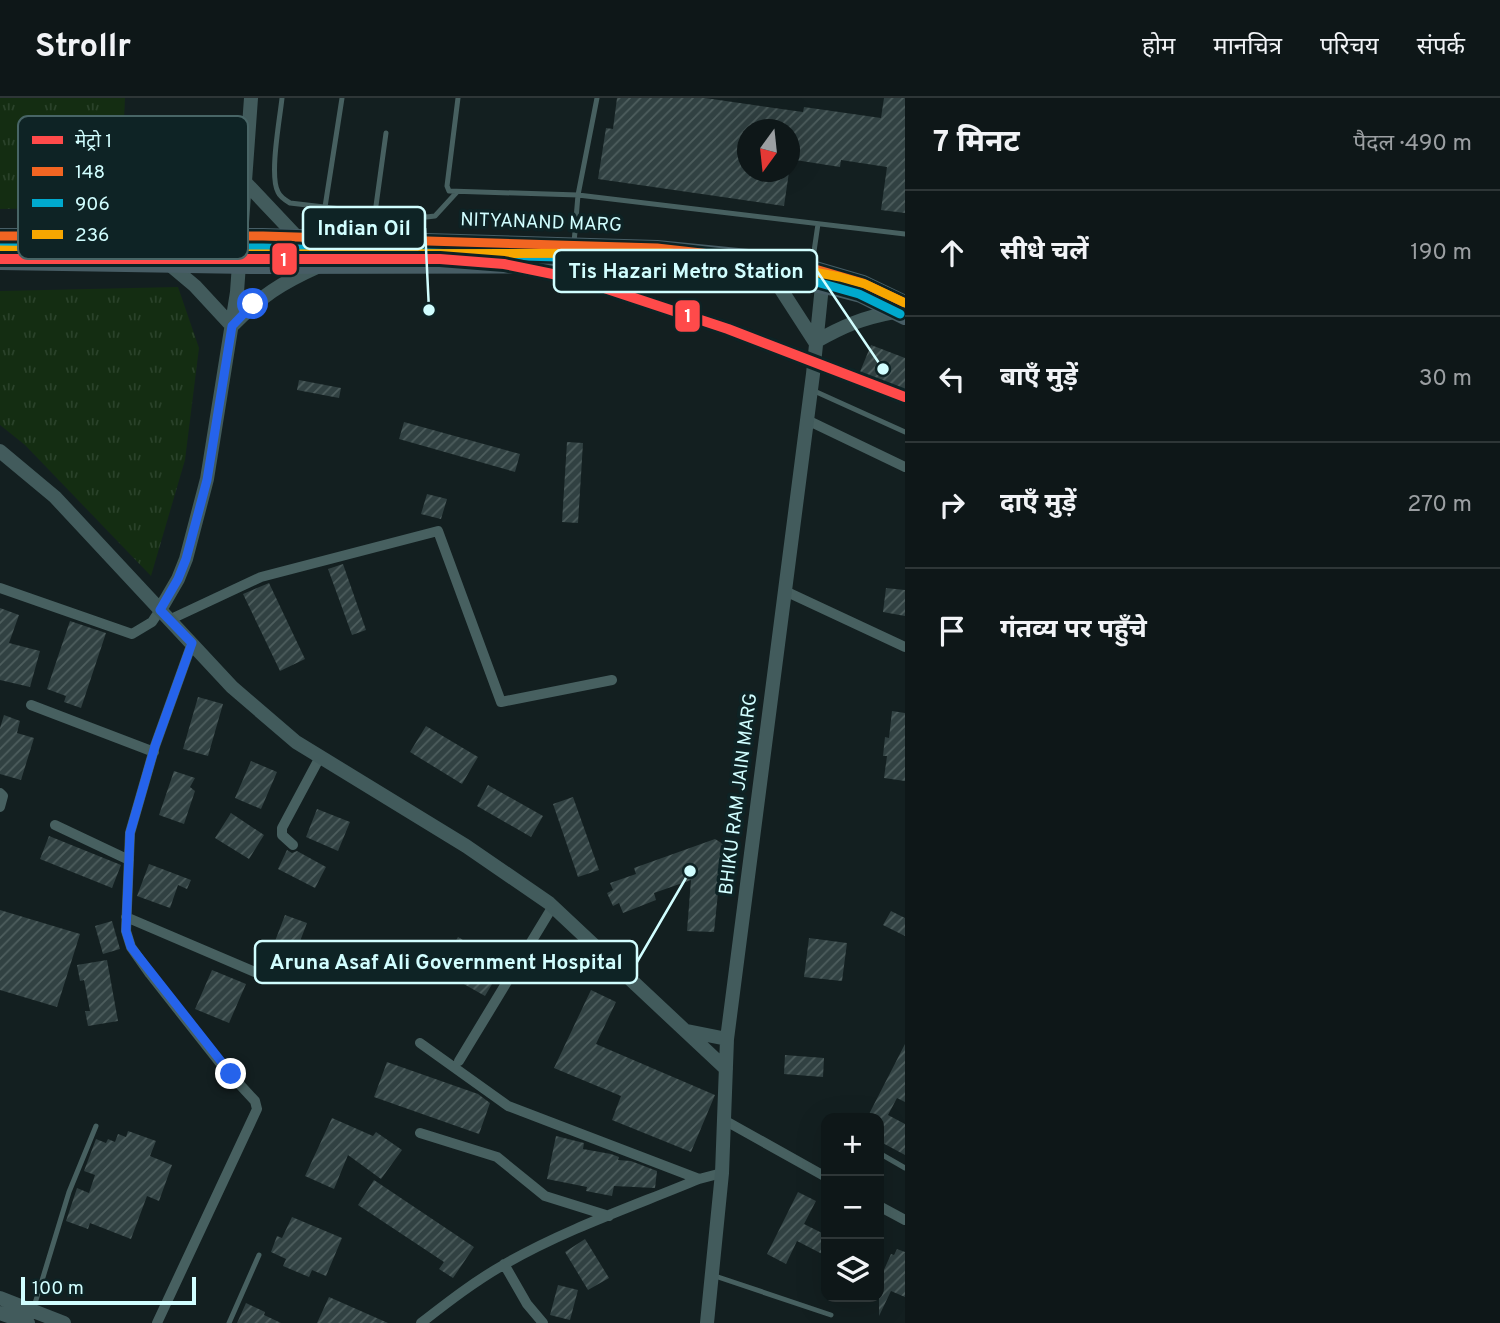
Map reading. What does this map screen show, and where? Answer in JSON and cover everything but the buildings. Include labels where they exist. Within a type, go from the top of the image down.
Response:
[{"type":"main road","name":"NITYANAND MARG","points":[[0,236],[18,236]]},
{"type":"main road","name":"NITYANAND MARG","points":[[248,236],[657,248],[744,256],[768,259],[819,275],[901,311]]},
{"type":"main road","points":[[558,265],[572,245],[585,265]]},
{"type":"main road","name":"NITYANAND MARG","points":[[0,262],[240,266],[668,265],[773,277],[819,275]]},
{"type":"street","points":[[248,140],[251,98]]},
{"type":"street","points":[[248,185],[297,237]]},
{"type":"street","points":[[165,615],[186,559],[204,493],[232,326],[240,259]]},
{"type":"street","points":[[170,265],[195,286],[232,326]]},
{"type":"street","points":[[232,326],[273,288],[319,266]]},
{"type":"street","name":"BHIKU RAM JAIN MARG","points":[[707,1323],[722,1173],[727,1039],[811,390],[819,275]]},
{"type":"street","points":[[773,277],[815,342],[864,317],[901,311]]},
{"type":"street","points":[[807,419],[905,467]]},
{"type":"street","points":[[1,455],[55,497],[232,687],[296,742],[466,846],[553,906],[726,1069]]},
{"type":"street","points":[[0,588],[132,634],[165,615],[261,577],[438,531],[501,702],[612,680]]},
{"type":"street","points":[[785,591],[905,647]]},
{"type":"street","points":[[157,1323],[257,1108],[255,1101],[220,1063],[131,947],[126,931],[134,819],[192,643]]},
{"type":"street","points":[[31,705],[154,752]]},
{"type":"street","points":[[293,845],[282,835],[282,828],[320,757]]},
{"type":"street","points":[[0,793],[3,796],[0,807]]},
{"type":"street","points":[[55,825],[129,860]]},
{"type":"street","points":[[459,1060],[553,906]]},
{"type":"street","points":[[126,917],[262,975]]},
{"type":"street","points":[[687,1031],[727,1039]]},
{"type":"street","points":[[420,1043],[508,1106],[699,1179]]},
{"type":"street","points":[[724,1120],[824,1176]]},
{"type":"street","points":[[420,1133],[497,1157],[545,1196],[610,1216]]},
{"type":"street","points":[[421,1323],[504,1264],[610,1216],[699,1179],[722,1173]]},
{"type":"street","points":[[884,1209],[905,1220]]},
{"type":"street","points":[[504,1264],[527,1304],[543,1323]]},
{"type":"street","points":[[0,1298],[30,1319]]},
{"type":"street","points":[[0,1313],[64,1323]]},
{"type":"lane","points":[[282,98],[274,174],[278,193],[290,203],[418,218],[435,216],[457,192]]},
{"type":"lane","points":[[325,207],[342,98]]},
{"type":"lane","points":[[458,98],[447,186],[449,191],[578,194],[905,234]]},
{"type":"lane","points":[[572,245],[578,194],[597,98]]},
{"type":"lane","points":[[374,213],[386,133]]},
{"type":"lane","points":[[818,224],[819,275]]},
{"type":"lane","points":[[811,390],[905,432]]},
{"type":"lane","points":[[30,1319],[69,1192],[96,1126]]},
{"type":"lane","points":[[884,1156],[905,1168]]},
{"type":"lane","points":[[229,1323],[259,1255]]},
{"type":"lane","points":[[712,1275],[831,1315]]},
{"type":"green space","points":[[0,98],[125,98],[124,116],[18,116],[18,209],[0,209]]},
{"type":"green space","points":[[178,287],[199,348],[185,460],[151,576],[25,445],[0,425],[0,291]]},
{"type":"metro line","name":"1","points":[[0,259],[440,259],[504,264],[577,279],[728,329],[905,397]]},
{"type":"transit line","name":"148","points":[[0,236],[18,236]]},
{"type":"transit line","name":"148","points":[[248,236],[657,248],[798,264],[863,283],[905,303]]},
{"type":"transit line","name":"906","points":[[0,248],[18,248]]},
{"type":"transit line","name":"906","points":[[248,248],[656,260],[795,276],[859,294],[900,314]]},
{"type":"transit line","name":"236","points":[[0,250],[18,250]]},
{"type":"transit line","name":"236","points":[[248,254],[669,253],[788,267],[840,277],[865,284],[905,303]]},
{"type":"place","name":"Indian Oil","points":[[429,310]]},
{"type":"place","name":"Tis Hazari Metro Station","points":[[883,369]]},
{"type":"place","name":"Aruna Asaf Ali Government Hospital","points":[[690,871]]},
{"type":"route","points":[[231,1074],[131,947],[126,931],[127,882],[130,833],[155,746],[192,643],[160,610],[186,559],[207,480],[232,326],[253,304]]}]
